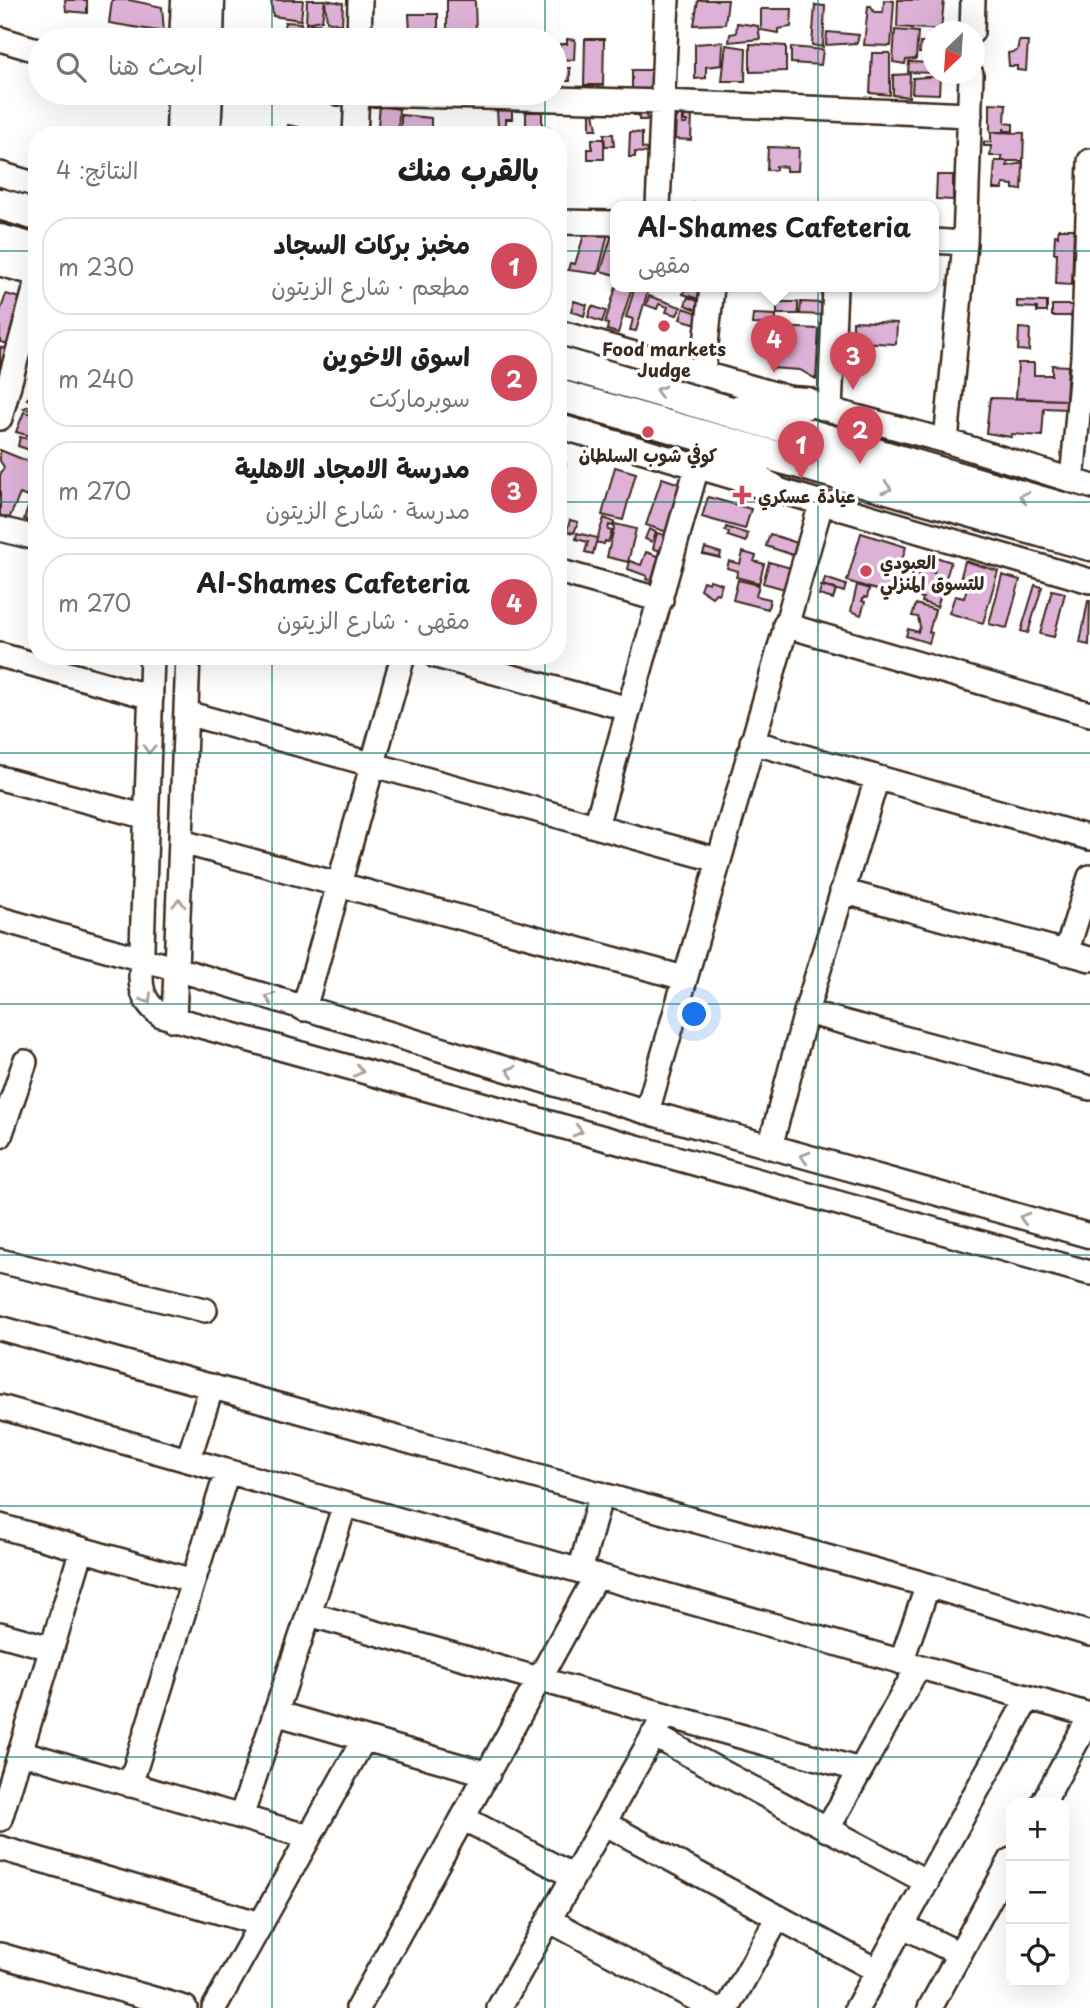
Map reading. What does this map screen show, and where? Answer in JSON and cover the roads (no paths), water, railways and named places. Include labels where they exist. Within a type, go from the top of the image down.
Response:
[{"type":"main road","points":[[186,28],[187,0]]},
{"type":"main road","points":[[208,28],[209,0]]},
{"type":"main road","points":[[181,126],[182,105]]},
{"type":"main road","points":[[205,126],[206,105]]},
{"type":"main road","points":[[0,197],[28,193]]},
{"type":"main road","points":[[0,204],[28,212]]},
{"type":"main road","points":[[2,252],[28,251]]},
{"type":"main road","points":[[567,365],[1090,516]]},
{"type":"main road","points":[[572,399],[581,397],[580,382],[592,372]]},
{"type":"main road","points":[[572,399],[1090,545]]},
{"type":"main road","points":[[726,410],[789,402],[818,407]]},
{"type":"main road","points":[[679,430],[709,444],[749,477],[772,489]]},
{"type":"street","points":[[359,28],[360,0]]},
{"type":"street","points":[[658,201],[667,0]]},
{"type":"street","points":[[972,21],[973,0]]},
{"type":"street","points":[[0,39],[28,47]]},
{"type":"street","points":[[946,441],[965,243],[971,84]]},
{"type":"street","points":[[567,99],[970,115]]},
{"type":"street","points":[[352,105],[354,126]]},
{"type":"street","points":[[567,335],[946,441],[1081,483],[1087,357],[1090,161]]},
{"type":"street","points":[[0,174],[28,182]]},
{"type":"street","points":[[567,222],[610,223]]},
{"type":"street","points":[[939,241],[965,243]]},
{"type":"street","points":[[2,252],[28,268]]},
{"type":"street","points":[[703,373],[711,292]]},
{"type":"street","points":[[818,407],[834,292]]},
{"type":"street","points":[[1,410],[28,314]]},
{"type":"street","points":[[567,429],[1090,581]]},
{"type":"street","points":[[596,826],[697,467]]},
{"type":"street","points":[[647,1112],[821,503]]},
{"type":"street","points":[[0,529],[28,536]]},
{"type":"street","points":[[567,574],[661,600]]},
{"type":"street","points":[[785,625],[1090,714]]},
{"type":"street","points":[[0,654],[28,662]]},
{"type":"street","points":[[39,665],[151,697]]},
{"type":"street","points":[[152,665],[141,989],[149,1006],[161,1015],[1090,1273]]},
{"type":"street","points":[[174,1020],[188,665]]},
{"type":"street","points":[[304,1009],[400,665]]},
{"type":"street","points":[[469,665],[629,709]]},
{"type":"street","points":[[186,713],[718,860]]},
{"type":"street","points":[[752,742],[1090,838]]},
{"type":"street","points":[[0,778],[147,817]]},
{"type":"street","points":[[770,1147],[806,1012],[877,778]]},
{"type":"street","points":[[182,842],[684,978]]},
{"type":"street","points":[[1066,953],[1090,877]]},
{"type":"street","points":[[842,891],[1090,959]]},
{"type":"street","points":[[0,919],[177,969],[647,1112],[1090,1236]]},
{"type":"street","points":[[806,1012],[1090,1088]]},
{"type":"street","points":[[0,1136],[25,1062]]},
{"type":"street","points":[[0,1261],[205,1310]]},
{"type":"street","points":[[0,1328],[928,1585],[1090,1634]]},
{"type":"street","points":[[188,1461],[212,1386]]},
{"type":"street","points":[[0,1408],[1090,1716],[1046,1798]]},
{"type":"street","points":[[130,1785],[228,1472]]},
{"type":"street","points":[[358,2008],[540,1679],[588,1574],[601,1494]]},
{"type":"street","points":[[241,1817],[345,1505]]},
{"type":"street","points":[[0,1526],[193,1581]]},
{"type":"street","points":[[0,1819],[82,1549]]},
{"type":"street","points":[[827,1830],[860,1770],[910,1664],[928,1585]]},
{"type":"street","points":[[309,1614],[860,1770]]},
{"type":"street","points":[[0,1633],[51,1648]]},
{"type":"street","points":[[857,2008],[1028,1698]]},
{"type":"street","points":[[275,1713],[488,1774]]},
{"type":"street","points":[[499,2008],[665,1715]]},
{"type":"street","points":[[653,1735],[927,1882]]},
{"type":"street","points":[[214,2008],[364,1739]]},
{"type":"street","points":[[20,1752],[309,1837]]},
{"type":"street","points":[[463,1818],[573,1876]]},
{"type":"street","points":[[604,1823],[878,1971]]},
{"type":"street","points":[[0,1848],[261,1924]]},
{"type":"street","points":[[930,2008],[1010,1861]]},
{"type":"street","points":[[727,2008],[778,1917]]},
{"type":"street","points":[[549,1920],[713,2008]]},
{"type":"street","points":[[902,1926],[960,1954]]},
{"type":"street","points":[[0,1955],[185,2008]]},
{"type":"place","name":"Food markets Judge","points":[[664,326]]},
{"type":"place","name":"Al-Shames Cafeteria","points":[[774,373]]},
{"type":"place","name":"مدرسة الامجاد الاهلية","points":[[853,390]]},
{"type":"place","name":"كوفي شوب السلطان","points":[[648,432]]},
{"type":"place","name":"اسوق الاخوين","points":[[860,464]]},
{"type":"place","name":"مخبز بركات السجاد","points":[[801,479]]},
{"type":"place","name":"عيادة عسكري","points":[[742,495]]},
{"type":"place","name":"العبودي للتسوق المنزلي","points":[[866,571]]}]
